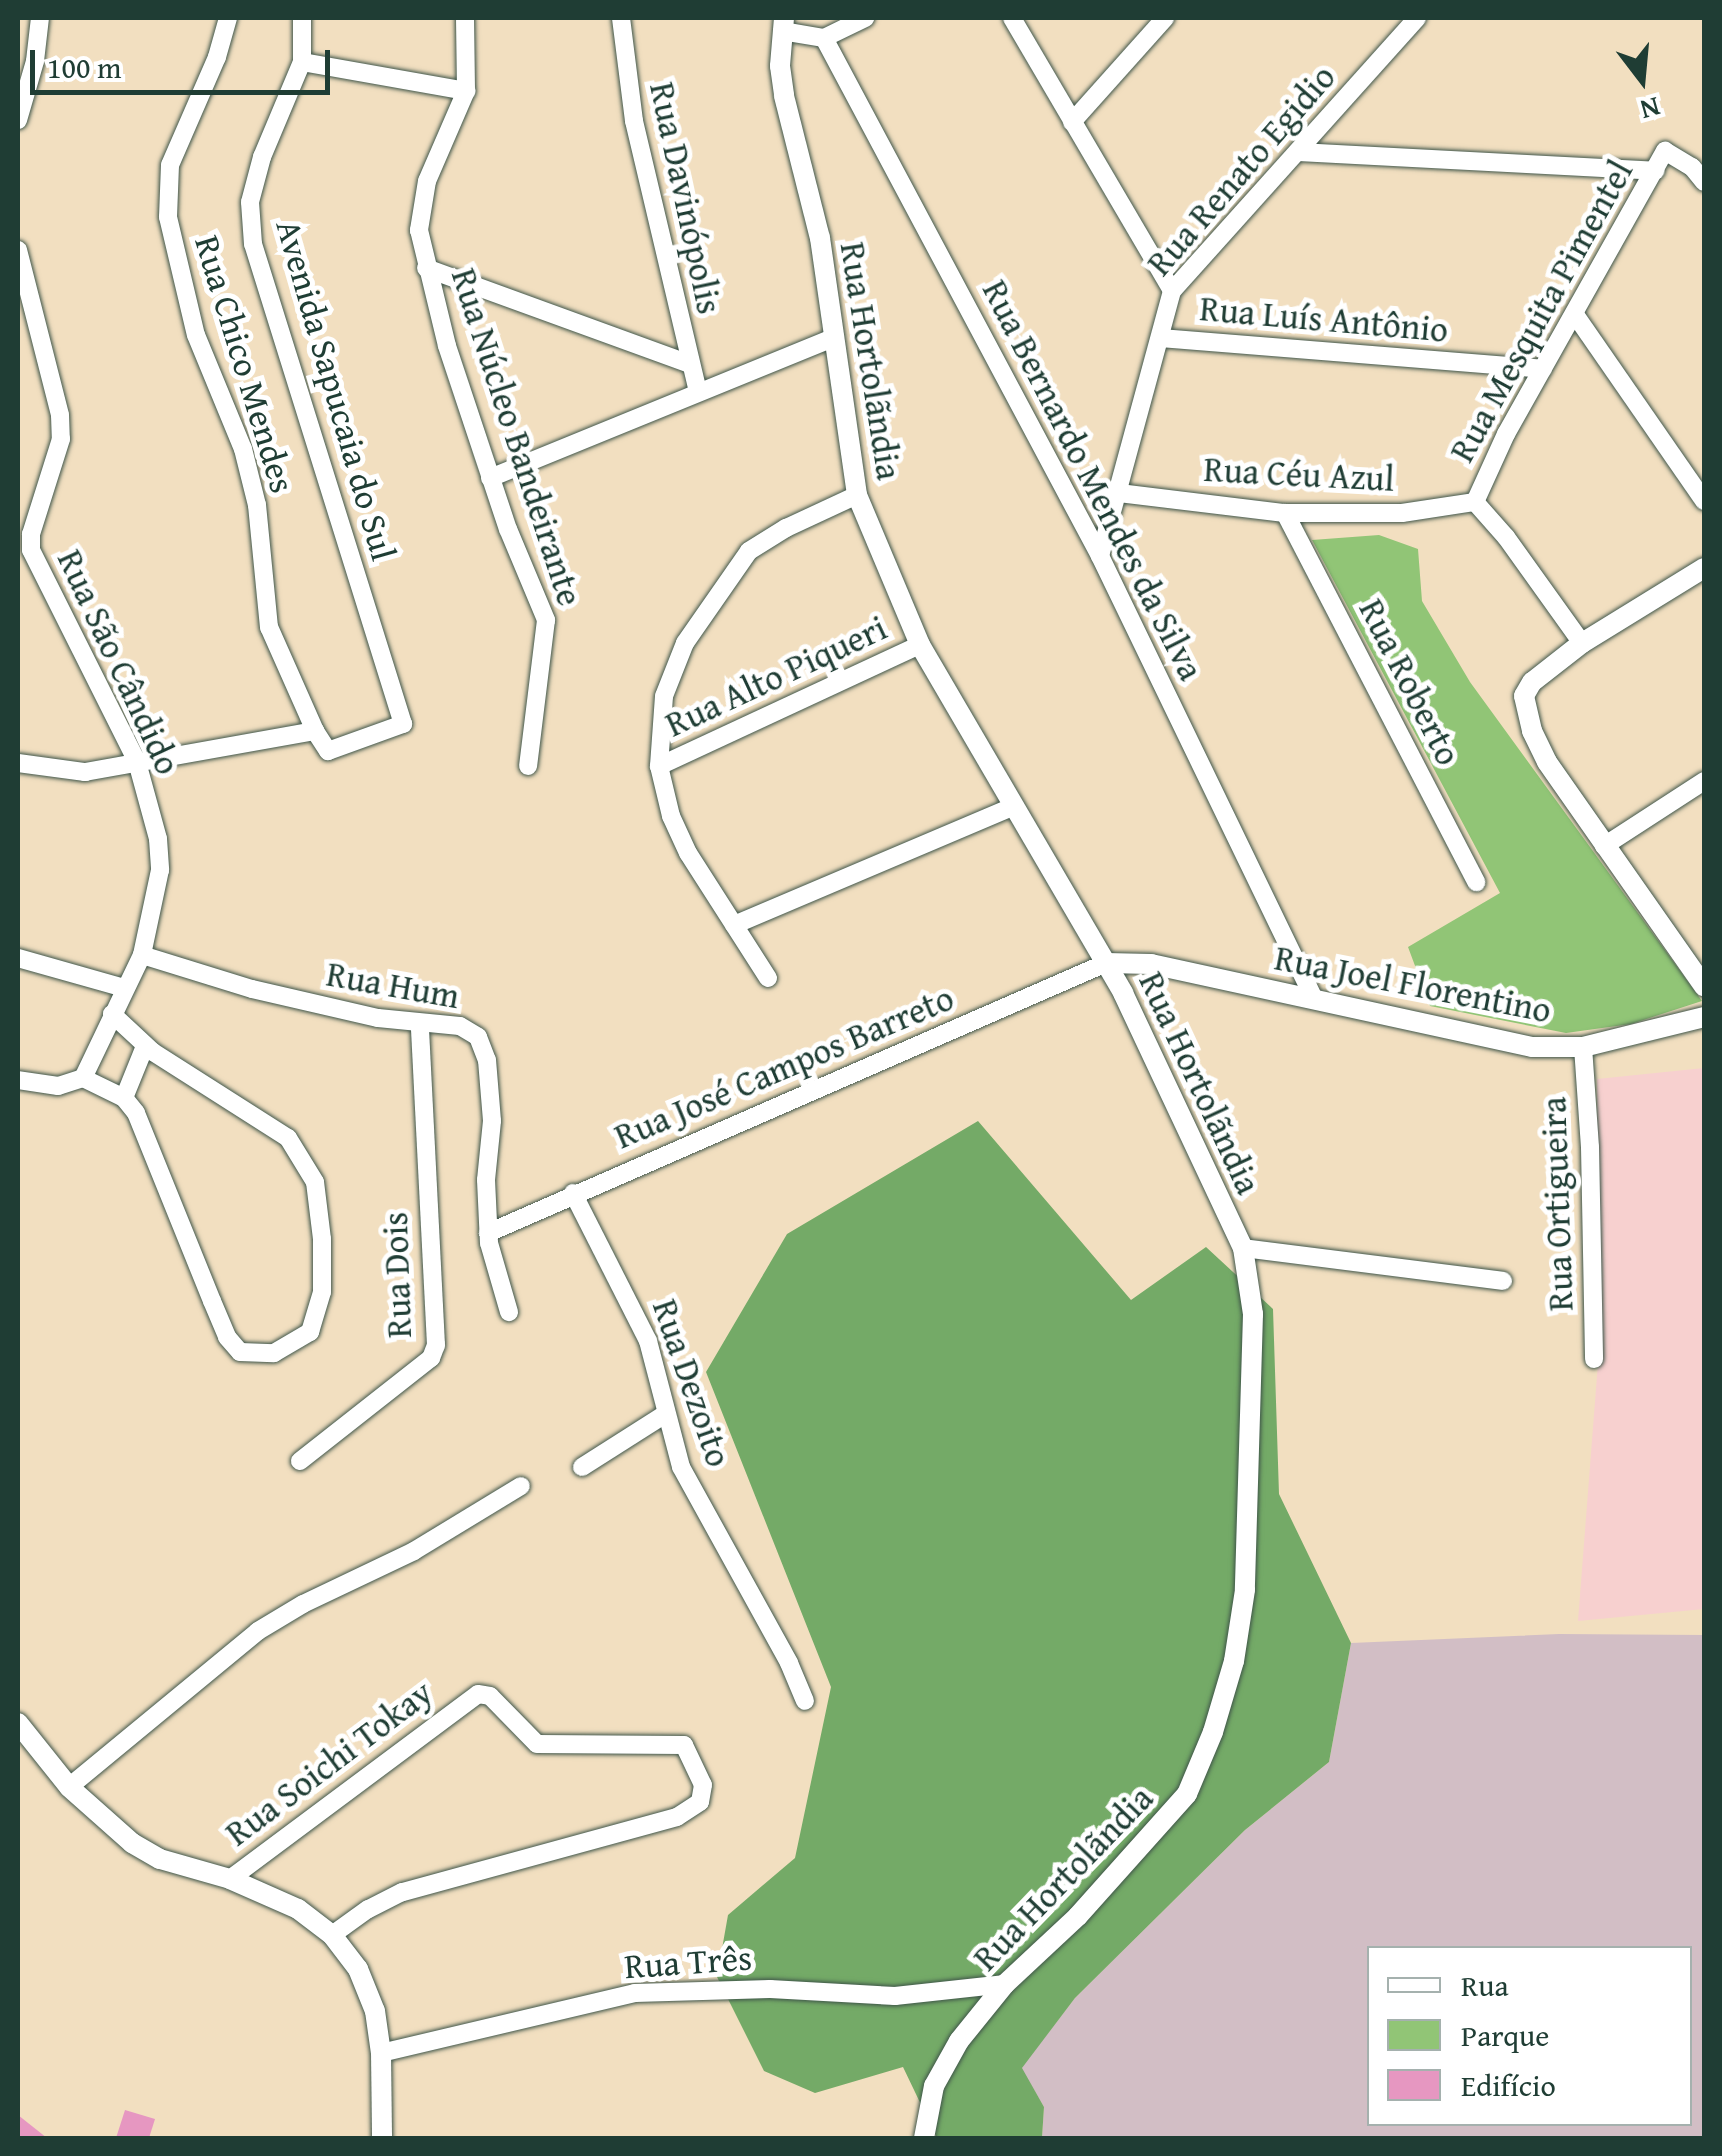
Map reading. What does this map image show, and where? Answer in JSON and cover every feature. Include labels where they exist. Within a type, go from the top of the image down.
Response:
[{"type":"street","points":[[18,120],[35,61],[40,18]]},
{"type":"street","name":"Rua Chico Mendes","points":[[228,18],[217,57],[174,152],[167,185],[168,217],[196,335],[243,448],[257,504],[269,627],[314,731]]},
{"type":"street","name":"Avenida Sapucaia do Sul","points":[[302,18],[302,62],[262,157],[250,202],[252,244],[403,724],[328,751],[314,731]]},
{"type":"street","name":"Rua Núcleo Bandeirante","points":[[465,18],[466,92],[421,203],[426,268],[490,478],[546,620],[528,766]]},
{"type":"street","name":"Rua Davinópolis","points":[[621,18],[634,121],[698,391]]},
{"type":"street","points":[[783,24],[824,38],[865,18]]},
{"type":"street","name":"Rua Luís Antônio","points":[[1012,18],[1172,291]]},
{"type":"street","points":[[1072,122],[1165,18]]},
{"type":"street","name":"Rua Renato Egidio","points":[[1100,556],[1172,291],[1417,18]]},
{"type":"street","name":"Rua Hortolãndia","points":[[783,24],[784,96],[820,238],[857,495],[920,645],[1106,964],[1242,1248],[1253,1332],[1245,1590],[1234,1661],[1213,1732],[1186,1794],[1090,1904],[1005,1984],[959,2041],[934,2086],[924,2138]]},
{"type":"street","name":"Rua Bernardo Mendes da Silva","points":[[824,38],[1100,556],[1313,996]]},
{"type":"street","points":[[302,62],[466,92]]},
{"type":"street","points":[[1298,152],[1654,171]]},
{"type":"street","name":"Rua Mesquita Pimentel","points":[[1475,502],[1543,369],[1665,152],[1692,168],[1704,182]]},
{"type":"street","name":"Rua São Cândido","points":[[18,250],[60,415],[60,439],[31,534],[30,550],[138,762],[158,840],[160,870],[155,911],[142,954],[83,1078]]},
{"type":"street","points":[[426,268],[690,364]]},
{"type":"street","points":[[1576,316],[1704,501]]},
{"type":"street","points":[[490,478],[834,338]]},
{"type":"street","name":"Rua Luís Antônio","points":[[1160,338],[1543,369]]},
{"type":"street","name":"Rua Céu Azul","points":[[1119,493],[1285,513],[1402,512],[1475,502]]},
{"type":"street","points":[[768,978],[688,854],[671,816],[660,766],[664,696],[685,643],[728,575],[749,551],[786,528],[857,495]]},
{"type":"street","points":[[1475,502],[1506,537],[1582,643]]},
{"type":"street","name":"Rua Roberto","points":[[1285,513],[1476,882]]},
{"type":"street","points":[[1704,568],[1582,643],[1532,682],[1524,696],[1532,730],[1547,762],[1704,986]]},
{"type":"street","name":"Rua Alto Piqueri","points":[[660,766],[920,645]]},
{"type":"street","points":[[18,763],[85,772],[314,731]]},
{"type":"street","points":[[1604,846],[1704,781]]},
{"type":"street","points":[[734,925],[1014,806]]},
{"type":"street","name":"Rua Hum","points":[[142,954],[252,990],[420,1024],[460,1026],[478,1037],[486,1060],[492,1121],[486,1180],[488,1234],[493,1270],[509,1312]]},
{"type":"street","points":[[18,958],[124,988]]},
{"type":"street","name":"Rua Joel Florentino","points":[[1106,964],[1151,964],[1313,996],[1484,1039],[1532,1047],[1583,1047],[1704,1016]]},
{"type":"street","name":"Rua José Campos Barreto","points":[[488,1234],[572,1193],[1106,964]]},
{"type":"street","points":[[18,1080],[58,1086],[83,1078],[124,1098],[148,1136],[227,1337],[240,1352],[274,1353],[310,1332],[322,1292],[315,1182],[288,1138],[146,1046],[112,1014]]},
{"type":"street","name":"Rua Dois","points":[[300,1460],[431,1358],[436,1345],[420,1024]]},
{"type":"street","points":[[124,1098],[146,1046]]},
{"type":"street","name":"Rua Ortigueira","points":[[1583,1047],[1590,1147],[1594,1359]]},
{"type":"street","name":"Rua Dezoito","points":[[572,1193],[637,1314],[681,1467],[789,1663],[804,1701]]},
{"type":"street","points":[[1242,1248],[1503,1282]]},
{"type":"street","points":[[582,1467],[664,1415]]},
{"type":"street","points":[[69,1787],[258,1631],[414,1551],[521,1486]]},
{"type":"street","name":"Rua Soichi Tokay","points":[[230,1879],[478,1694],[490,1696],[537,1744],[684,1745],[705,1794],[692,1809],[655,1825],[402,1892],[368,1909],[332,1935]]},
{"type":"street","points":[[18,1724],[69,1787],[132,1843],[160,1859],[230,1879],[298,1909],[332,1935],[358,1968],[374,2011],[381,2053],[382,2138]]},
{"type":"street","name":"Rua Três","points":[[381,2053],[635,1993],[770,1989],[895,1996],[1005,1984]]},
{"type":"shaded area","points":[[1704,1068],[1704,1609],[1578,1621],[1598,1363],[1597,1079]]},
{"type":"shaded area","points":[[1559,1634],[1704,1635],[1704,2138],[1042,2138],[1044,2107],[1021,2068],[1075,1998],[1245,1830],[1329,1762],[1351,1643]]},
{"type":"green space","points":[[1379,535],[1418,549],[1422,601],[1470,682],[1702,1001],[1631,1024],[1566,1033],[1430,1006],[1408,947],[1500,893],[1312,540]]},
{"type":"green space","points":[[978,1121],[1131,1300],[1206,1247],[1273,1309],[1279,1494],[1351,1643],[1329,1762],[1245,1830],[1075,1998],[1022,2068],[1044,2107],[1042,2138],[937,2138],[903,2067],[815,2093],[764,2071],[717,1977],[728,1915],[795,1858],[831,1687],[706,1372],[787,1234]]},
{"type":"building","points":[[125,2110],[155,2119],[149,2138],[116,2138]]},
{"type":"building","points":[[18,2115],[47,2138],[18,2138]]}]
